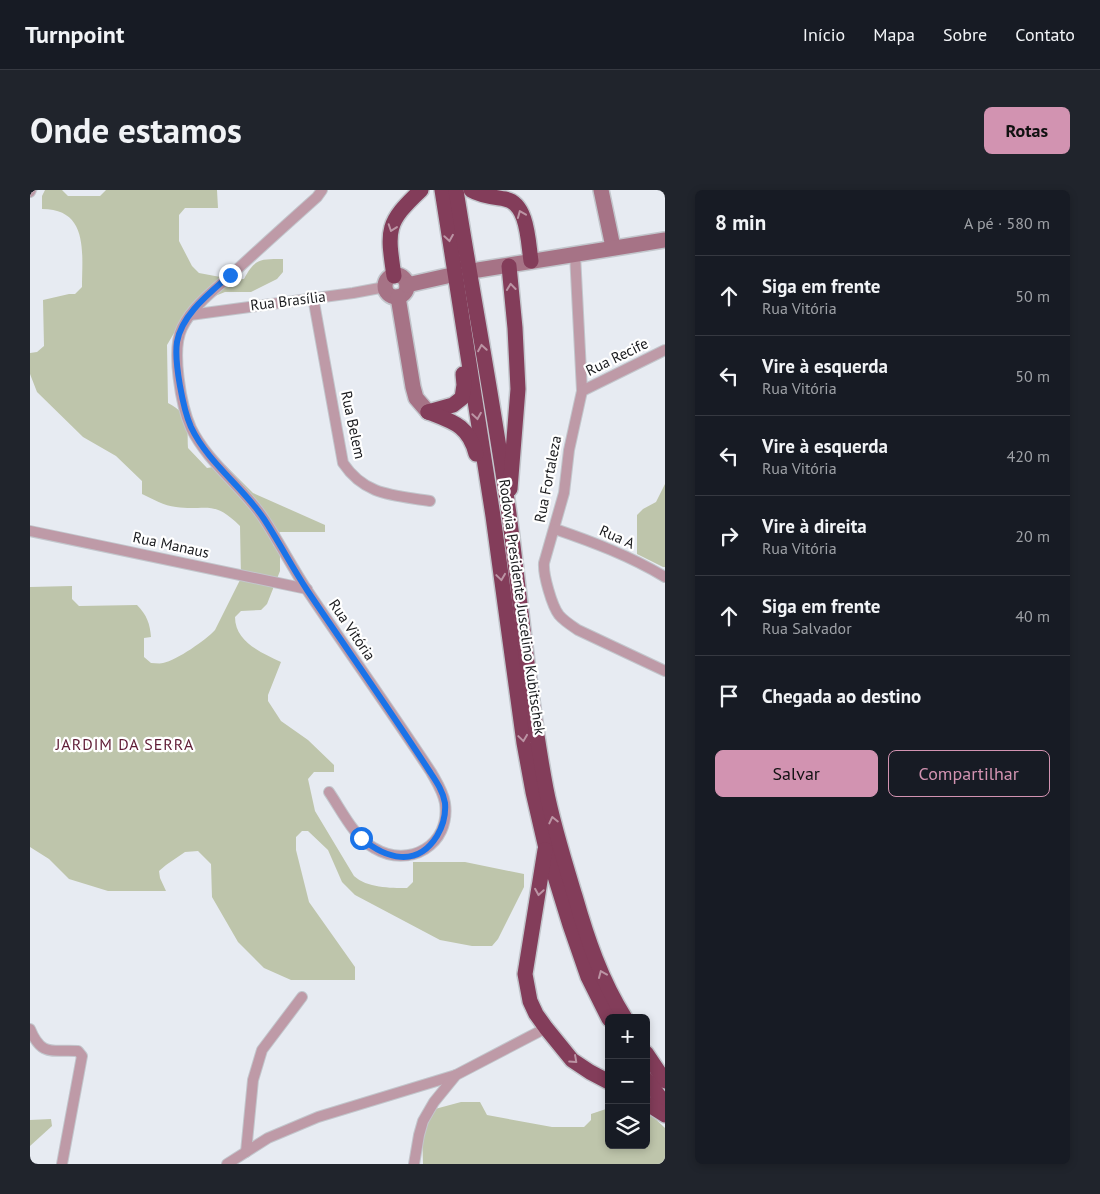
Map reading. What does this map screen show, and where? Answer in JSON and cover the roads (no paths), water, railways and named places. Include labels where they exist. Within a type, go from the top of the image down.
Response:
[{"type":"highway","points":[[389,281],[390,230],[400,210],[421,190]]},
{"type":"highway","name":"Rodovia Presidente Juscelino Kubitschek","points":[[442,190],[452,282],[493,516],[524,743],[533,792],[556,883],[588,977],[606,1014]]},
{"type":"highway","name":"Rodovia Presidente Juscelino Kubitschek","points":[[456,190],[508,510],[539,743],[556,832],[582,921],[601,972],[622,1014]]},
{"type":"highway","points":[[471,190],[479,194],[513,201],[519,207],[524,217],[531,261]]},
{"type":"highway","points":[[508,510],[518,389],[509,266]]},
{"type":"highway","points":[[428,412],[452,406],[462,398],[464,391],[452,282]]},
{"type":"highway","points":[[428,412],[454,422],[470,437],[493,516]]},
{"type":"highway","points":[[545,844],[525,974],[530,1000],[536,1014],[572,1060],[605,1080]]},
{"type":"highway","points":[[650,1059],[665,1081]]},
{"type":"highway","points":[[650,1084],[665,1104]]},
{"type":"highway","points":[[650,1106],[665,1114]]},
{"type":"street","name":"Rua Vitória","points":[[322,190],[317,197],[208,295],[190,314],[179,335],[177,358],[185,409],[192,428],[216,464],[245,495],[263,518],[307,589],[430,772],[440,789],[445,803],[445,818],[440,830],[425,850],[416,855],[397,857],[384,854],[361,838],[329,792]]},
{"type":"street","points":[[601,190],[612,247]]},
{"type":"street","points":[[478,270],[665,240]]},
{"type":"street","name":"Rua Fortaleza","points":[[575,254],[582,391],[569,450],[564,493],[544,563],[543,574],[558,614],[578,630],[665,671]]},
{"type":"street","points":[[389,281],[404,279],[402,291],[413,387],[416,398],[428,412]]},
{"type":"street","name":"Rua Brasília","points":[[190,314],[354,293],[389,281]]},
{"type":"street","points":[[402,291],[452,282]]},
{"type":"street","name":"Rua Belem","points":[[313,297],[343,464],[360,484],[382,493],[430,501]]},
{"type":"street","name":"Rua Recife","points":[[582,391],[665,350]]},
{"type":"street","name":"Rua A","points":[[555,529],[591,541],[621,554],[665,577]]},
{"type":"street","name":"Rua Manaus","points":[[30,532],[307,589]]},
{"type":"street","points":[[246,1152],[253,1080],[262,1050],[302,997]]},
{"type":"street","points":[[227,1164],[268,1138],[318,1117],[456,1075],[546,1028]]},
{"type":"street","points":[[30,1029],[41,1047],[56,1052],[78,1051],[82,1056],[62,1164]]},
{"type":"street","points":[[414,1164],[423,1121],[434,1102],[456,1075]]},
{"type":"district","name":"JARDIM DA SERRA","points":[[125,744]]}]
